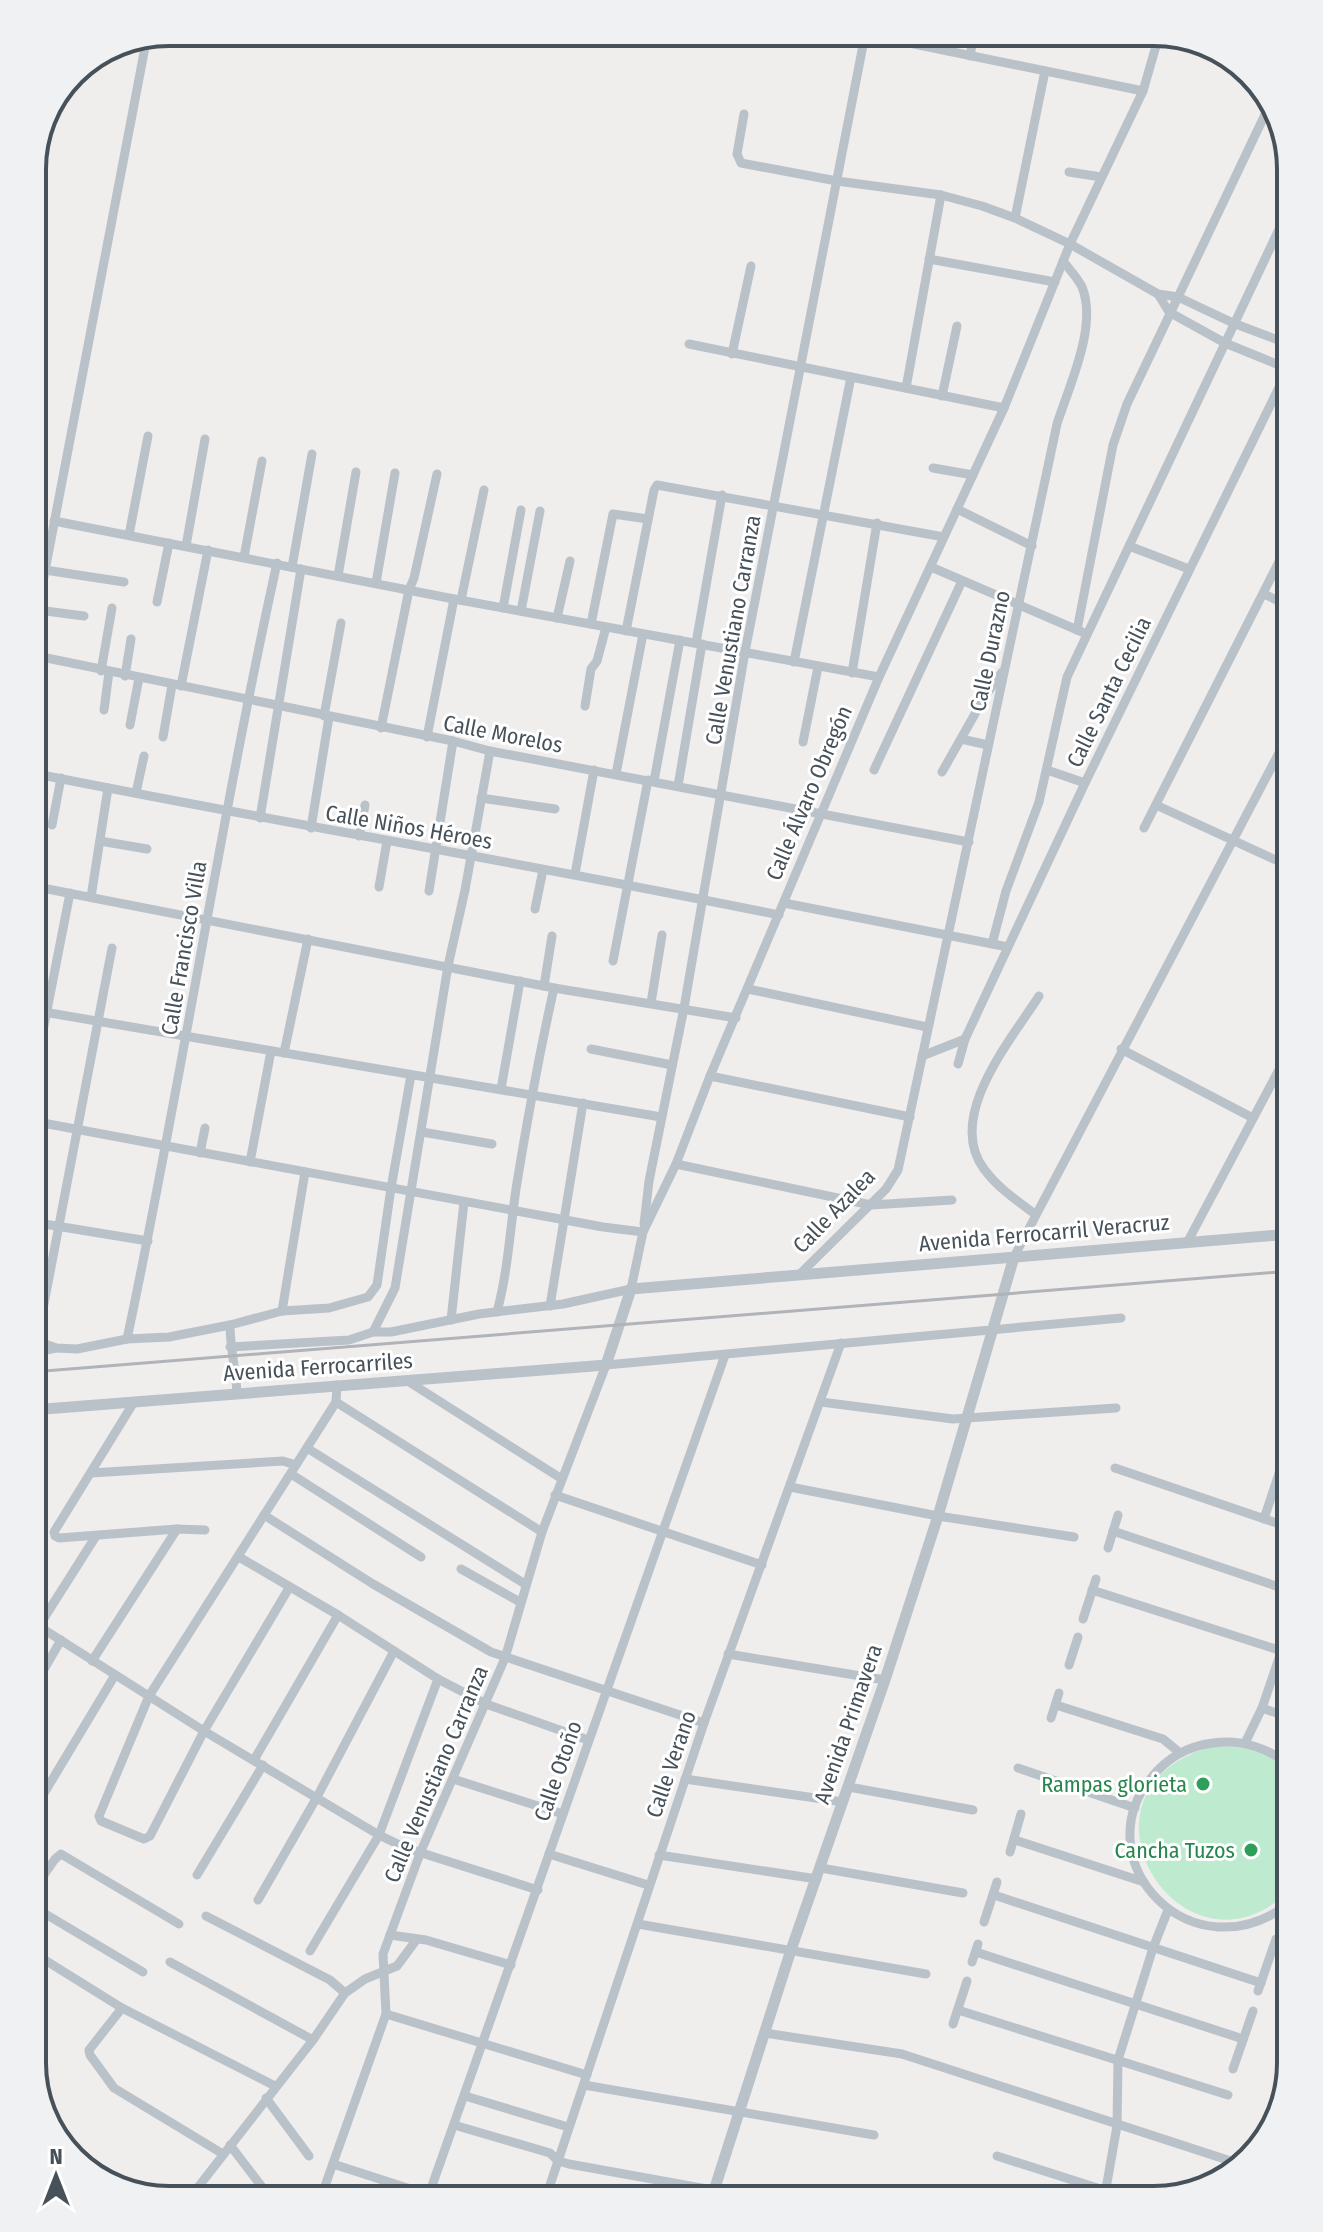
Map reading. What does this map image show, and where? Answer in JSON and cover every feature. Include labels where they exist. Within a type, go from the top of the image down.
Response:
[{"type":"street","name":"Calle Venustiano Carranza","points":[[643,1232],[745,652],[865,46]]},
{"type":"street","points":[[921,46],[1143,91]]},
{"type":"street","points":[[970,56],[972,46]]},
{"type":"street","name":"Calle Álvaro Obregón","points":[[606,1365],[631,1289],[643,1232],[676,1164],[710,1076],[879,677],[1004,408],[1070,244],[1143,91],[1156,46]]},
{"type":"street","points":[[46,565],[145,48]]},
{"type":"street","points":[[1015,218],[1045,71]]},
{"type":"street","points":[[744,114],[738,159],[741,163],[837,181],[941,195],[1015,218],[1070,244],[1158,294],[1178,297],[1277,340]]},
{"type":"street","points":[[1077,630],[1113,445],[1127,404],[1264,116]]},
{"type":"street","points":[[1069,172],[1101,177]]},
{"type":"street","points":[[906,388],[941,195]]},
{"type":"street","points":[[992,944],[1006,891],[1039,802],[1067,677],[1277,233]]},
{"type":"street","points":[[929,259],[1055,282]]},
{"type":"street","name":"Calle Durazno","points":[[922,1056],[1057,424],[1084,336],[1087,313],[1082,286],[1063,261]]},
{"type":"street","points":[[732,354],[751,266]]},
{"type":"street","points":[[1158,294],[1169,312],[1225,343],[1277,362]]},
{"type":"street","points":[[942,396],[957,326]]},
{"type":"street","points":[[689,344],[1004,408]]},
{"type":"street","points":[[794,662],[851,377]]},
{"type":"street","name":"Calle Santa Cecilia","points":[[958,1064],[965,1039],[1085,783],[1277,393]]},
{"type":"street","points":[[129,535],[148,436]]},
{"type":"street","points":[[186,546],[205,439]]},
{"type":"street","points":[[260,818],[312,454]]},
{"type":"street","points":[[244,557],[262,461]]},
{"type":"street","points":[[933,468],[973,475]]},
{"type":"street","points":[[338,576],[356,472]]},
{"type":"street","points":[[376,583],[395,473]]},
{"type":"street","points":[[381,728],[437,474]]},
{"type":"street","points":[[626,631],[657,485],[944,537]]},
{"type":"street","points":[[427,737],[484,490]]},
{"type":"street","points":[[678,786],[722,495]]},
{"type":"street","points":[[957,509],[1032,546]]},
{"type":"street","points":[[503,608],[521,510]]},
{"type":"street","points":[[521,611],[540,511]]},
{"type":"street","points":[[591,624],[613,514],[648,519]]},
{"type":"street","points":[[54,521],[879,677]]},
{"type":"street","points":[[852,673],[877,523]]},
{"type":"street","points":[[157,602],[169,543]]},
{"type":"street","points":[[1129,546],[1189,569]]},
{"type":"street","points":[[163,737],[208,550]]},
{"type":"street","points":[[557,618],[570,561]]},
{"type":"street","name":"Calle Francisco Villa","points":[[127,1339],[148,1241],[247,699],[277,563]]},
{"type":"street","points":[[931,567],[1087,634]]},
{"type":"street","points":[[1144,828],[1277,567]]},
{"type":"street","points":[[46,570],[124,582]]},
{"type":"street","points":[[874,770],[962,581]]},
{"type":"street","points":[[1264,594],[1277,600]]},
{"type":"street","points":[[104,710],[112,608]]},
{"type":"street","points":[[46,611],[84,616]]},
{"type":"street","points":[[311,828],[341,623]]},
{"type":"street","points":[[585,706],[591,669],[599,658],[606,627]]},
{"type":"street","points":[[616,774],[643,634]]},
{"type":"street","points":[[125,676],[131,639]]},
{"type":"street","points":[[613,961],[680,640]]},
{"type":"street","name":"Calle Morelos","points":[[46,658],[490,751],[969,842]]},
{"type":"street","points":[[803,742],[818,667]]},
{"type":"street","points":[[942,772],[1004,669]]},
{"type":"street","points":[[130,725],[139,678]]},
{"type":"street","points":[[961,739],[988,745]]},
{"type":"street","points":[[429,891],[453,741]]},
{"type":"street","points":[[373,1332],[395,1288],[448,966],[490,751]]},
{"type":"street","points":[[136,793],[144,756]]},
{"type":"street","points":[[1014,1257],[1277,757]]},
{"type":"street","points":[[575,874],[594,770]]},
{"type":"street","points":[[1047,770],[1085,783]]},
{"type":"street","name":"Calle Niños Héroes","points":[[46,775],[779,915]]},
{"type":"street","points":[[52,825],[61,778]]},
{"type":"street","points":[[91,897],[108,788]]},
{"type":"street","points":[[481,798],[555,809]]},
{"type":"street","points":[[359,836],[365,805]]},
{"type":"street","points":[[1156,805],[1277,861]]},
{"type":"street","points":[[100,841],[147,849]]},
{"type":"street","points":[[379,887],[387,841]]},
{"type":"street","points":[[535,909],[543,870]]},
{"type":"street","points":[[46,888],[549,987],[736,1018]]},
{"type":"street","points":[[70,893],[46,1012],[661,1117]]},
{"type":"street","points":[[784,903],[1008,947]]},
{"type":"street","points":[[651,1003],[662,935]]},
{"type":"street","points":[[497,1312],[506,1278],[513,1211],[549,987],[552,936]]},
{"type":"street","points":[[284,1053],[308,939]]},
{"type":"street","points":[[46,1293],[112,948]]},
{"type":"street","points":[[501,1089],[520,981]]},
{"type":"street","points":[[748,989],[927,1027]]},
{"type":"street","points":[[1035,1214],[1001,1189],[981,1166],[973,1143],[971,1120],[976,1100],[1039,996]]},
{"type":"street","points":[[922,1056],[965,1039]]},
{"type":"street","points":[[591,1049],[672,1065]]},
{"type":"street","points":[[1121,1049],[1253,1118]]},
{"type":"street","points":[[250,1162],[271,1051]]},
{"type":"street","name":"Calle Azalea","points":[[631,1289],[801,1273],[871,1205],[898,1170],[922,1056]]},
{"type":"street","points":[[46,1350],[77,1349],[127,1339],[169,1337],[282,1311],[329,1308],[368,1297],[377,1285],[411,1075]]},
{"type":"street","points":[[710,1076],[910,1117]]},
{"type":"street","points":[[1188,1241],[1253,1118],[1277,1080]]},
{"type":"street","points":[[550,1306],[583,1103]]},
{"type":"street","points":[[46,1123],[566,1221],[643,1232]]},
{"type":"street","points":[[200,1153],[205,1128]]},
{"type":"street","points":[[422,1132],[492,1144]]},
{"type":"street","points":[[676,1164],[871,1205],[952,1200]]},
{"type":"street","points":[[282,1311],[305,1172]]},
{"type":"street","points":[[451,1320],[464,1202]]},
{"type":"street","points":[[46,1225],[148,1241]]},
{"type":"street","name":"Avenida Ferrocarril Veracruz","points":[[801,1273],[1277,1235]]},
{"type":"street","name":"Avenida Primavera","points":[[715,2186],[791,1950],[849,1787],[938,1516],[1014,1257]]},
{"type":"street","points":[[230,1347],[349,1340],[373,1332],[391,1332],[497,1312],[550,1306],[631,1289]]},
{"type":"street","points":[[606,1365],[1121,1318]]},
{"type":"street","points":[[230,1325],[237,1393]]},
{"type":"street","name":"Calle Verano","points":[[550,2186],[638,1924],[648,1885],[841,1343]]},
{"type":"street","points":[[46,1344],[56,1348]]},
{"type":"street","name":"Calle Otoño","points":[[432,2186],[725,1355]]},
{"type":"street","name":"Calle Venustiano Carranza","points":[[325,2186],[386,2014],[383,1954],[421,1851],[505,1658],[542,1532],[606,1365]]},
{"type":"street","name":"Avenida Ferrocarriles","points":[[46,1409],[606,1365]]},
{"type":"street","points":[[406,1380],[562,1479]]},
{"type":"street","points":[[289,1588],[204,1731],[150,1836],[144,1839],[101,1821],[99,1816],[149,1696],[336,1402],[337,1385]]},
{"type":"street","points":[[134,1402],[54,1532],[59,1538],[177,1529],[205,1530]]},
{"type":"street","points":[[336,1402],[542,1532]]},
{"type":"street","points":[[821,1402],[953,1419],[1116,1408]]},
{"type":"street","points":[[307,1448],[525,1584]]},
{"type":"street","points":[[91,1473],[283,1461],[421,1557]]},
{"type":"street","points":[[1115,1468],[1277,1523]]},
{"type":"street","points":[[1264,1519],[1277,1480]]},
{"type":"street","points":[[790,1487],[938,1516],[1074,1537]]},
{"type":"street","points":[[555,1495],[762,1565]]},
{"type":"street","points":[[264,1515],[373,1584],[505,1658],[704,1723]]},
{"type":"street","points":[[1108,1548],[1118,1515]]},
{"type":"street","points":[[92,1661],[177,1529]]},
{"type":"street","points":[[1113,1531],[1277,1586]]},
{"type":"street","points":[[46,1609],[96,1536]]},
{"type":"street","points":[[239,1557],[438,1679],[486,1704],[588,1740]]},
{"type":"street","points":[[461,1569],[520,1602]]},
{"type":"street","points":[[1083,1619],[1096,1579]]},
{"type":"street","points":[[1092,1590],[1277,1650]]},
{"type":"street","points":[[197,1875],[338,1615]]},
{"type":"street","points":[[46,1630],[204,1731],[379,1835],[406,1848],[538,1890]]},
{"type":"street","points":[[1069,1665],[1078,1637]]},
{"type":"street","points":[[46,1666],[61,1640]]},
{"type":"street","points":[[258,1900],[317,1797],[394,1651]]},
{"type":"street","points":[[728,1654],[885,1680]]},
{"type":"street","points":[[1245,1743],[1277,1674]]},
{"type":"street","points":[[46,1790],[115,1675]]},
{"type":"street","points":[[310,1951],[379,1835],[438,1679]]},
{"type":"street","points":[[1051,1718],[1059,1693]]},
{"type":"street","points":[[1056,1705],[1163,1739],[1180,1753]]},
{"type":"street","points":[[1262,1708],[1277,1713]]},
{"type":"street","points":[[1277,1758],[1266,1750],[1245,1743],[1223,1741],[1201,1744],[1180,1753],[1160,1767],[1145,1786],[1135,1808],[1131,1833],[1134,1859],[1144,1882],[1168,1910],[1198,1924],[1232,1928],[1264,1920],[1277,1911]]},
{"type":"street","points":[[1018,1768],[1135,1808]]},
{"type":"street","points":[[453,1779],[563,1814]]},
{"type":"street","points":[[685,1779],[843,1802]]},
{"type":"street","points":[[849,1787],[973,1810]]},
{"type":"street","points":[[1010,1852],[1021,1814]]},
{"type":"street","points":[[1015,1840],[1144,1882]]},
{"type":"street","points":[[46,1872],[61,1854],[68,1856],[179,1924]]},
{"type":"street","points":[[549,1854],[648,1885]]},
{"type":"street","points":[[659,1855],[963,1893]]},
{"type":"street","points":[[984,1922],[997,1882]]},
{"type":"street","points":[[994,1895],[1259,1987],[1276,1939]]},
{"type":"street","points":[[1107,2186],[1117,2126],[1118,2060],[1168,1910]]},
{"type":"street","points":[[46,1914],[143,1972]]},
{"type":"street","points":[[206,1916],[330,1980],[345,1993]]},
{"type":"street","points":[[638,1924],[926,1974]]},
{"type":"street","points":[[390,1935],[417,1939],[511,1965]]},
{"type":"street","points":[[201,2186],[313,2040],[345,1993],[397,1966],[417,1939]]},
{"type":"street","points":[[975,1953],[1243,2039]]},
{"type":"street","points":[[46,1961],[122,2008],[275,2086]]},
{"type":"street","points":[[170,1962],[313,2040]]},
{"type":"street","points":[[953,2024],[967,1981]]},
{"type":"street","points":[[122,2008],[89,2050],[114,2088],[226,2150],[259,2186]]},
{"type":"street","points":[[958,2010],[1228,2095]]},
{"type":"street","points":[[1233,2069],[1253,2011]]},
{"type":"street","points":[[386,2014],[484,2042],[585,2080],[874,2135]]},
{"type":"street","points":[[765,2033],[902,2054],[1228,2160]]},
{"type":"street","points":[[465,2096],[568,2127]]},
{"type":"street","points":[[266,2098],[309,2156]]},
{"type":"street","points":[[454,2125],[550,2153],[558,2161],[671,2186]]},
{"type":"street","points":[[997,2156],[1083,2186]]},
{"type":"street","points":[[333,2164],[394,2186]]},
{"type":"green space","points":[[1214,1746],[1256,1752],[1277,1763],[1277,1898],[1250,1916],[1211,1918],[1177,1903],[1152,1874],[1140,1839],[1143,1802],[1167,1769]]},
{"type":"railway","points":[[46,1371],[1277,1272]]},
{"type":"place","name":"Rampas glorieta","points":[[1203,1784]]},
{"type":"place","name":"Cancha Tuzos","points":[[1251,1850]]}]
